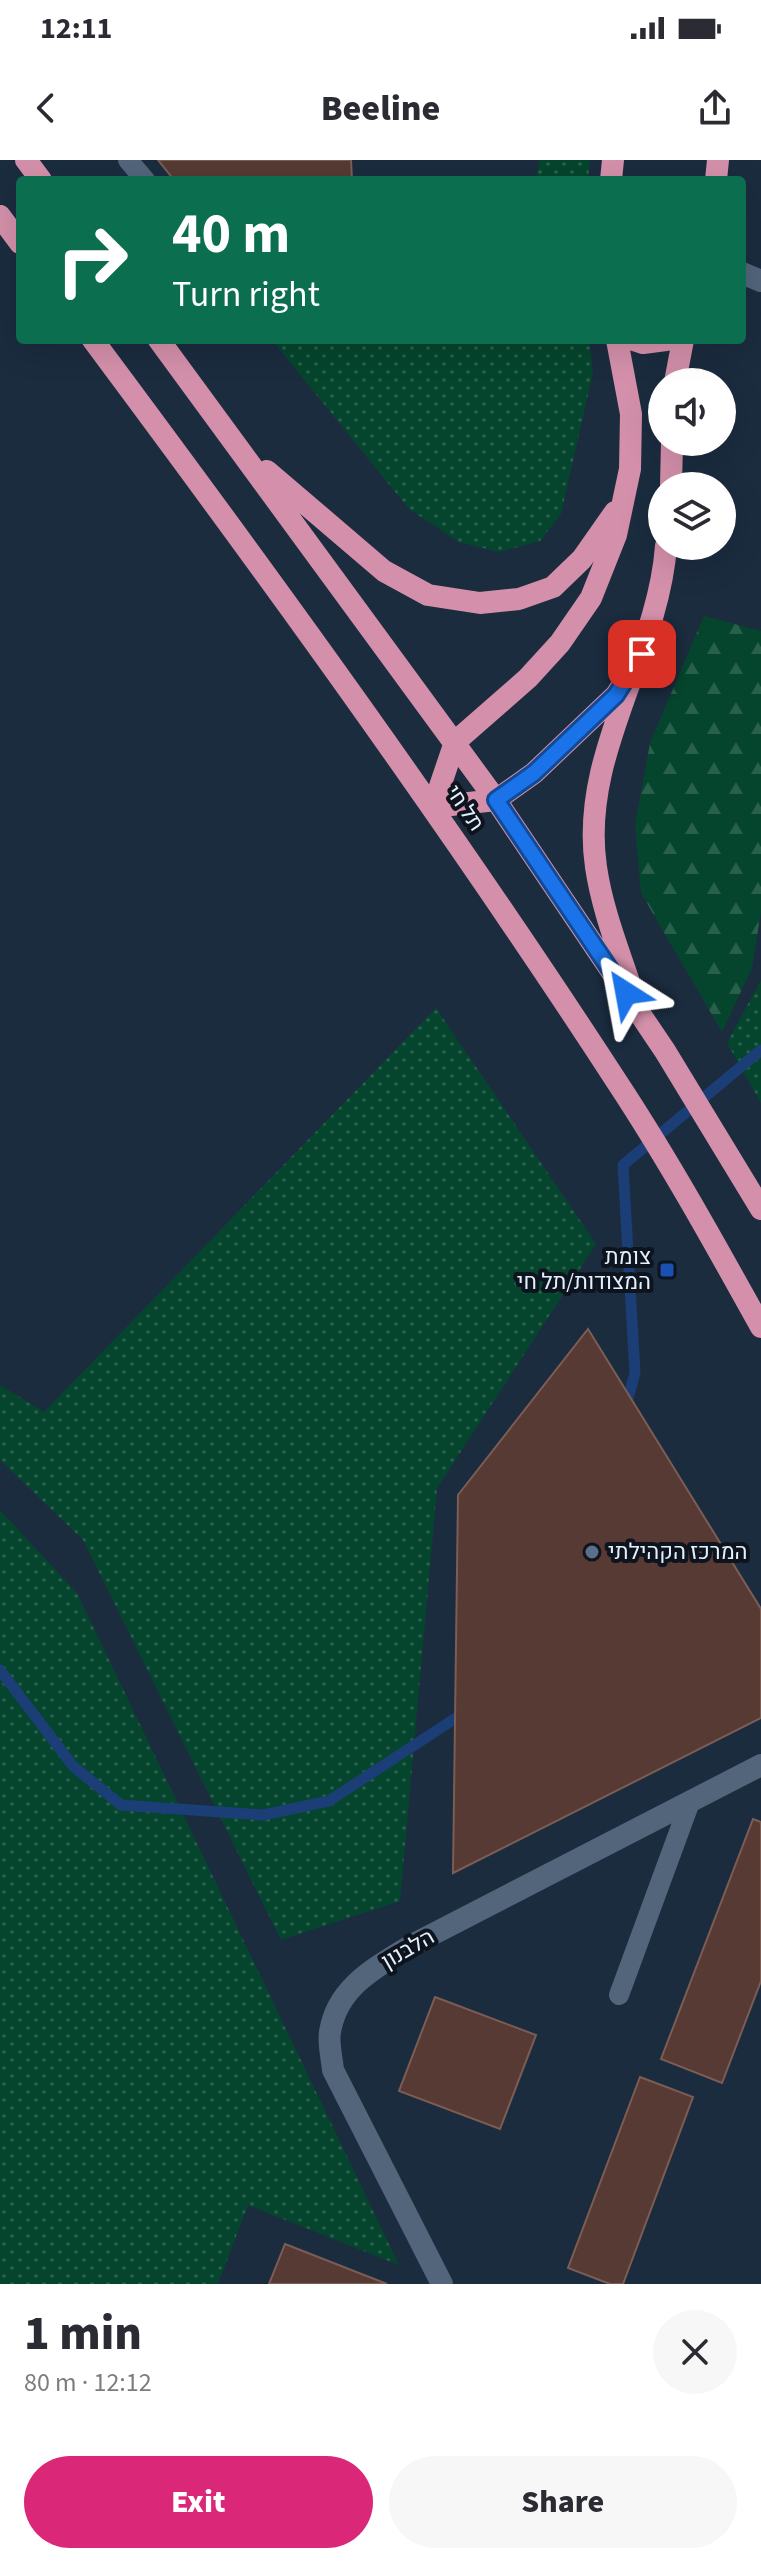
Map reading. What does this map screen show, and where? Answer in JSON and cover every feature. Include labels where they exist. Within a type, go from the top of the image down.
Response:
[{"type":"highway","points":[[0,216],[16,238]]},
{"type":"highway","name":"תל חי","points":[[96,344],[433,807],[618,1082],[761,1327]]},
{"type":"highway","name":"תל חי","points":[[162,344],[496,800],[640,1013],[761,1209]]},
{"type":"highway","points":[[618,344],[631,414],[630,469],[616,535],[591,598],[560,643],[528,678],[455,742],[433,807],[496,800],[534,773],[616,695],[642,654]]},
{"type":"highway","points":[[678,368],[682,344]]},
{"type":"highway","points":[[237,445],[384,571],[428,595],[480,603],[519,599],[553,587],[582,559],[623,501]]},
{"type":"highway","points":[[640,1013],[605,910],[595,865],[595,819],[601,770],[656,609],[664,560]]},
{"type":"street","name":"הלבנון","points":[[442,2284],[333,2070],[330,2032],[344,1995],[373,1970],[410,1946],[761,1765]]},
{"type":"lane","points":[[128,160],[142,176]]},
{"type":"lane","points":[[619,1995],[690,1802]]},
{"type":"green space","points":[[540,160],[590,160],[588,176],[537,176]]},
{"type":"green space","points":[[275,344],[590,344],[593,372],[561,514],[540,541],[499,552],[459,542],[409,509]]},
{"type":"green space","points":[[704,616],[761,631],[761,911],[752,968],[722,1032],[641,893],[635,826],[650,743]]},
{"type":"green space","points":[[761,980],[761,1103],[727,1043]]},
{"type":"green space","points":[[436,1008],[596,1244],[437,1488],[400,1901],[281,1940],[83,1540],[0,1460],[0,1385],[44,1412]]},
{"type":"green space","points":[[0,1510],[77,1593],[399,2265],[248,2205],[218,2284],[0,2284]]},
{"type":"building","points":[[158,160],[351,160],[352,176],[171,176]]},
{"type":"building","name":"המרכז הקהילתי","points":[[588,1329],[761,1609],[761,1718],[453,1873],[458,1495]]},
{"type":"building","points":[[753,1819],[761,1822],[761,1981],[722,2083],[661,2059]]},
{"type":"building","points":[[435,1997],[536,2035],[500,2129],[399,2091]]},
{"type":"building","points":[[640,2077],[693,2097],[623,2284],[610,2284],[568,2268]]},
{"type":"building","points":[[285,2244],[387,2284],[269,2284]]},
{"type":"waterway","points":[[625,1409],[635,1373],[623,1165],[761,1050]]},
{"type":"waterway","points":[[0,1670],[73,1766],[121,1805],[263,1815],[329,1801],[465,1712]]},
{"type":"place","name":"צומת המצודות/תל חי","points":[[667,1270]]},
{"type":"place","name":"המרכז הקהילתי","points":[[592,1552]]},
{"type":"route","points":[[626,993],[496,800],[534,773],[616,695],[642,654]]}]
